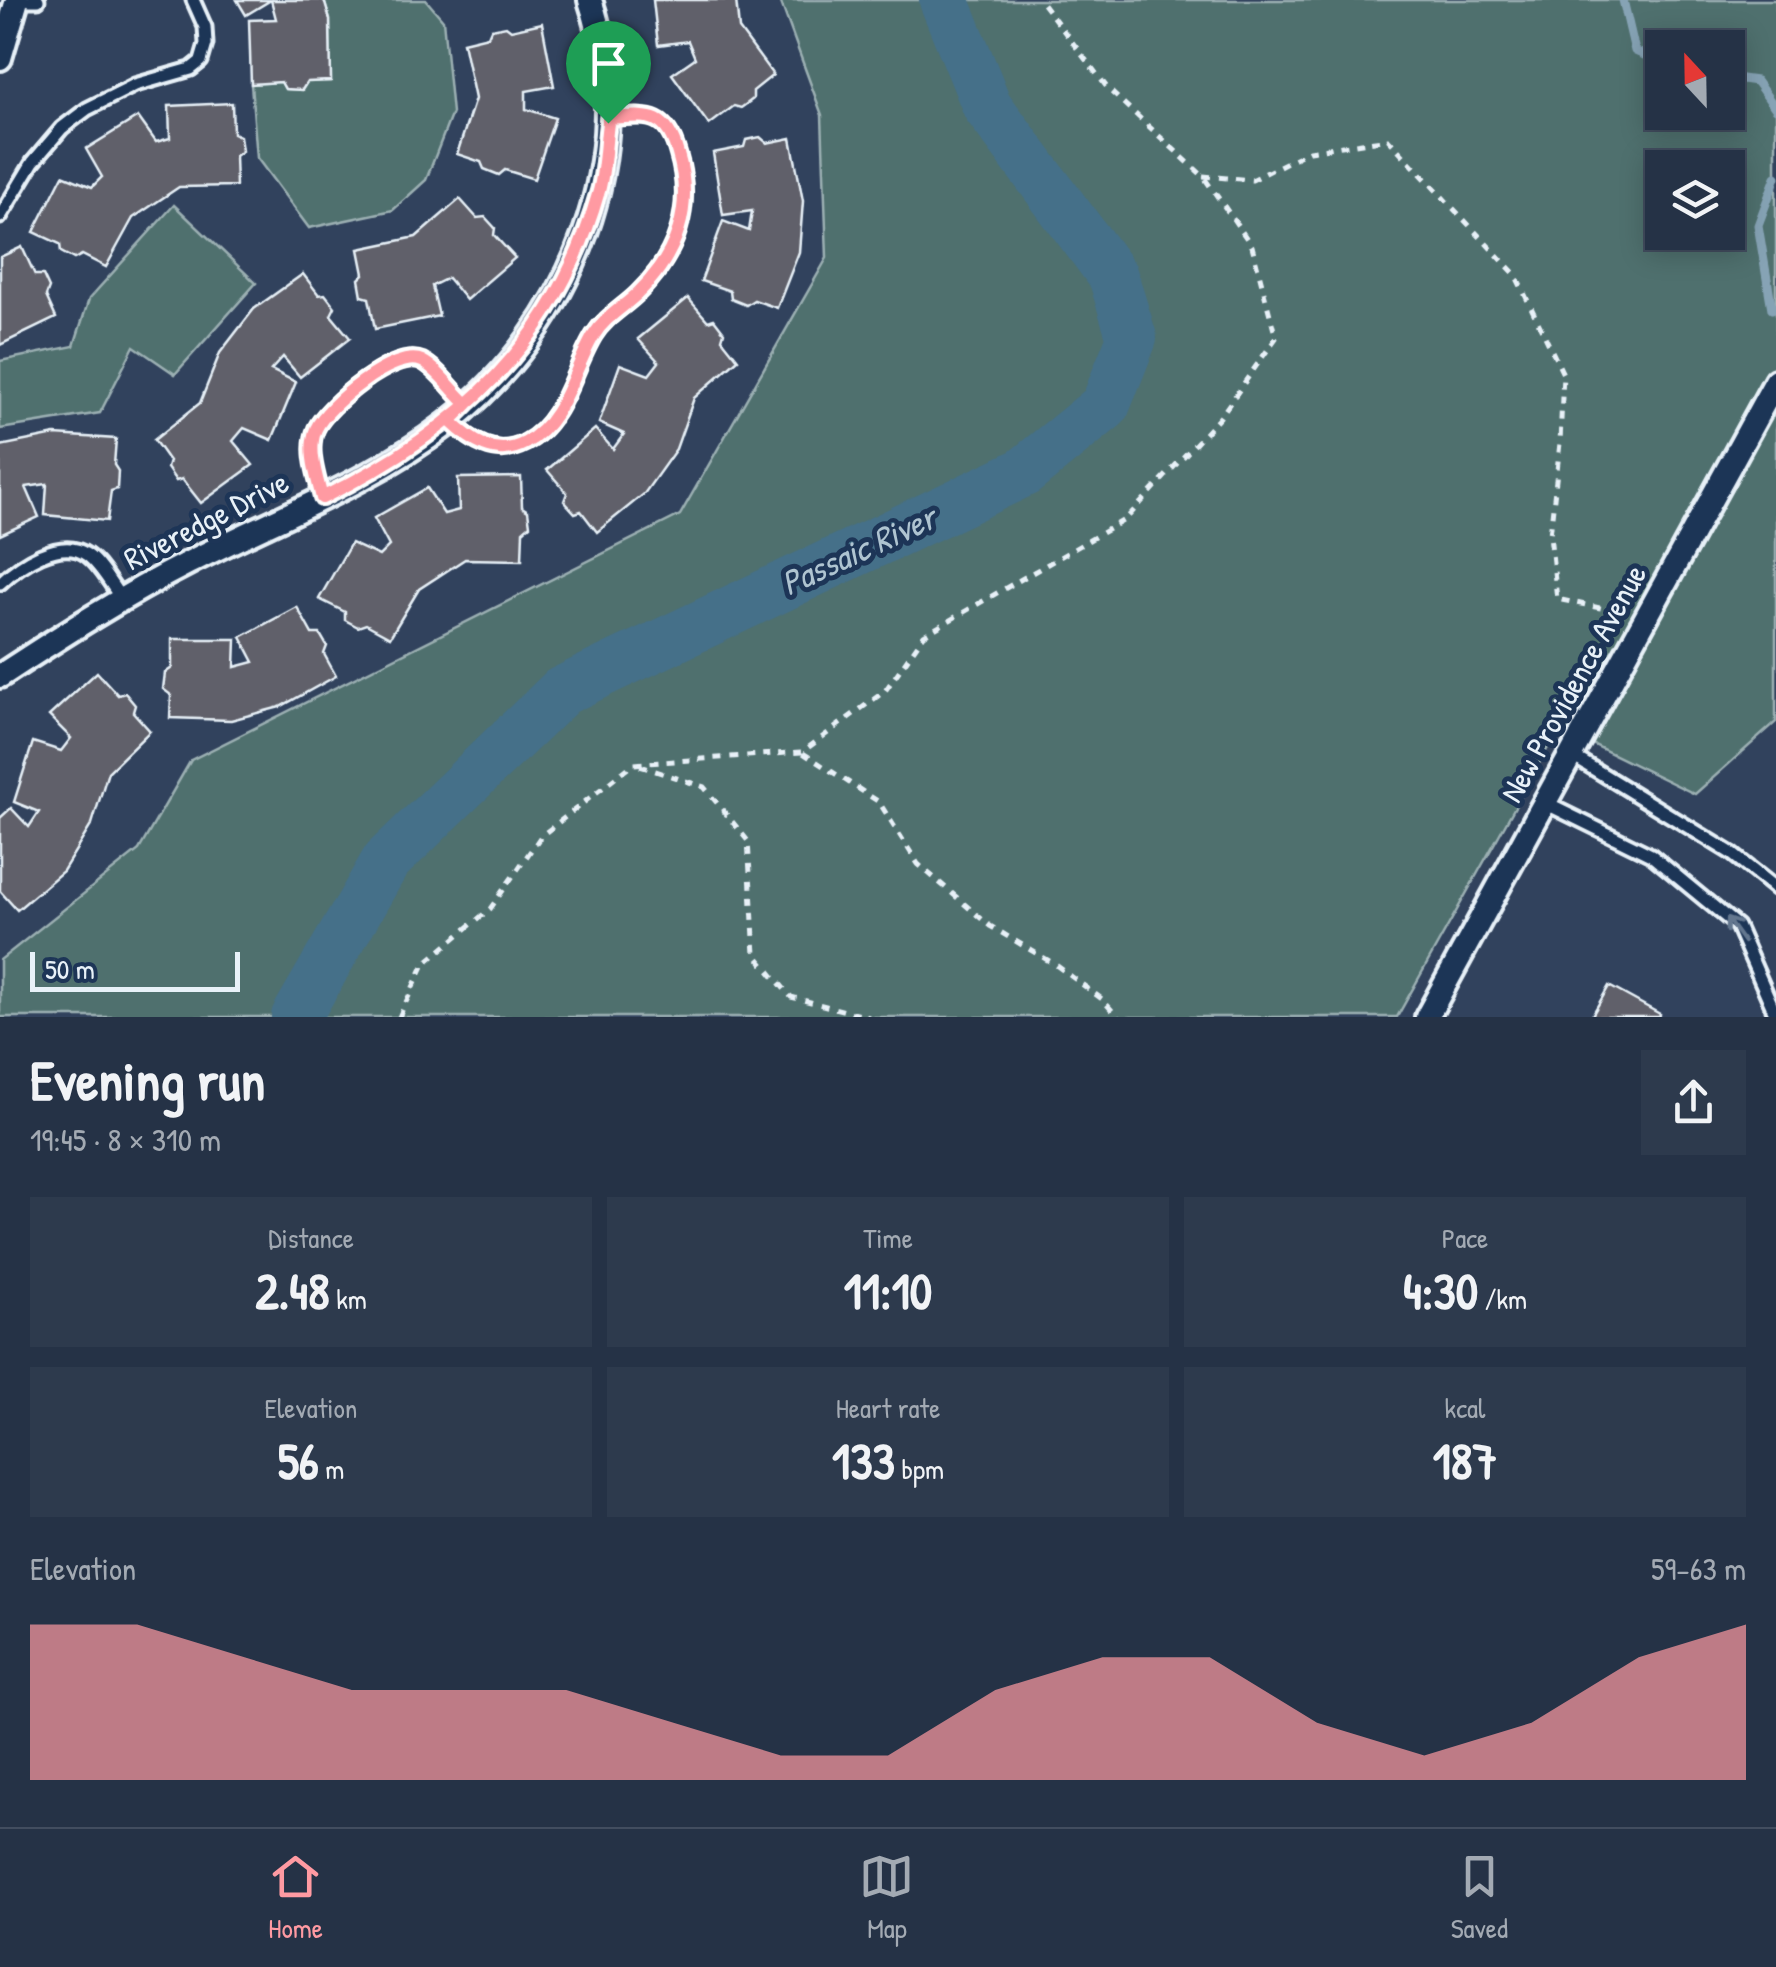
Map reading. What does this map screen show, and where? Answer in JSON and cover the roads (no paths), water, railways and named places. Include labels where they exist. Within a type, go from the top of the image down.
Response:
[{"type":"street","points":[[0,58],[16,0]]},
{"type":"street","name":"Riveredge Drive","points":[[0,676],[185,564],[376,471],[459,413],[504,368],[556,297],[574,264],[600,188],[608,118],[600,30],[590,0]]},
{"type":"street","name":"New Providence Avenue","points":[[1427,1017],[1776,381]]},
{"type":"lane","points":[[0,217],[33,162],[62,128],[88,109],[135,85],[191,69],[201,61],[205,27],[193,0]]},
{"type":"lane","points":[[322,498],[313,455],[316,428],[325,415],[382,367],[408,359],[424,362],[475,442],[506,449],[524,444],[538,434],[568,393],[597,330],[659,271],[673,246],[686,198],[684,176],[670,130],[659,119],[608,118]]},
{"type":"lane","points":[[0,583],[46,553],[70,548],[91,557],[122,600]]},
{"type":"lane","points":[[1571,755],[1731,853],[1776,889]]},
{"type":"lane","points":[[1544,803],[1651,854],[1737,926],[1774,1017]]},
{"type":"waterway","name":"Passaic River","points":[[296,1017],[386,861],[562,691],[1024,472],[1105,406],[1132,338],[1113,276],[987,106],[944,0]]},
{"type":"waterway","points":[[1623,0],[1635,51],[1645,55]]},
{"type":"waterway","points":[[1745,79],[1756,81],[1776,109]]},
{"type":"waterway","points":[[1772,309],[1758,225],[1776,177]]}]
